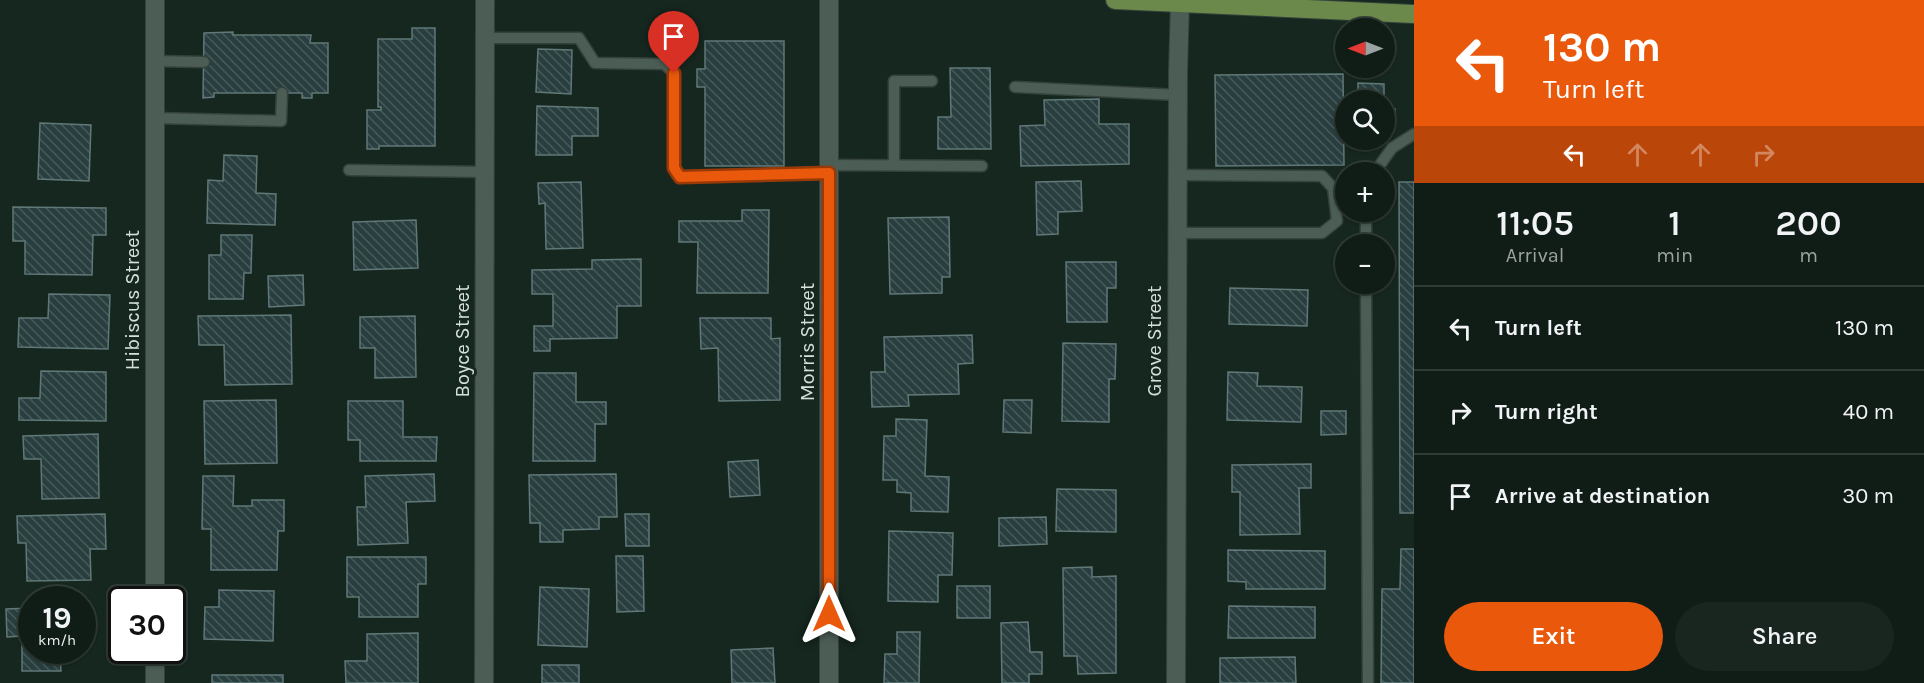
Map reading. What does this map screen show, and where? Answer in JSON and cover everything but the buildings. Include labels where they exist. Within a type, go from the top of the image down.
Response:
[{"type":"main road","points":[[1115,0],[1414,14]]},
{"type":"street","name":"Hibiscus Street","points":[[155,0],[155,586]]},
{"type":"street","name":"Boyce Street","points":[[484,683],[485,0]]},
{"type":"street","name":"Morris Street","points":[[829,0],[829,683]]},
{"type":"street","name":"Grove Street","points":[[1176,683],[1180,2]]},
{"type":"street","points":[[155,664],[155,683]]},
{"type":"lane","points":[[485,38],[579,38],[594,63],[664,64],[674,73],[674,168],[680,177],[894,165],[982,166]]},
{"type":"lane","points":[[155,61],[204,62]]},
{"type":"lane","points":[[894,165],[894,81],[932,81]]},
{"type":"lane","points":[[1015,87],[1178,96]]},
{"type":"lane","points":[[155,118],[281,121],[282,93]]},
{"type":"lane","points":[[1382,162],[1392,148],[1414,134]]},
{"type":"lane","points":[[349,170],[485,172]]},
{"type":"lane","points":[[1177,233],[1322,233],[1337,221],[1333,188],[1322,176],[1178,174]]},
{"type":"lane","points":[[1365,294],[1368,683]]},
{"type":"route","points":[[674,73],[674,168],[680,177],[829,173],[829,614]]}]
